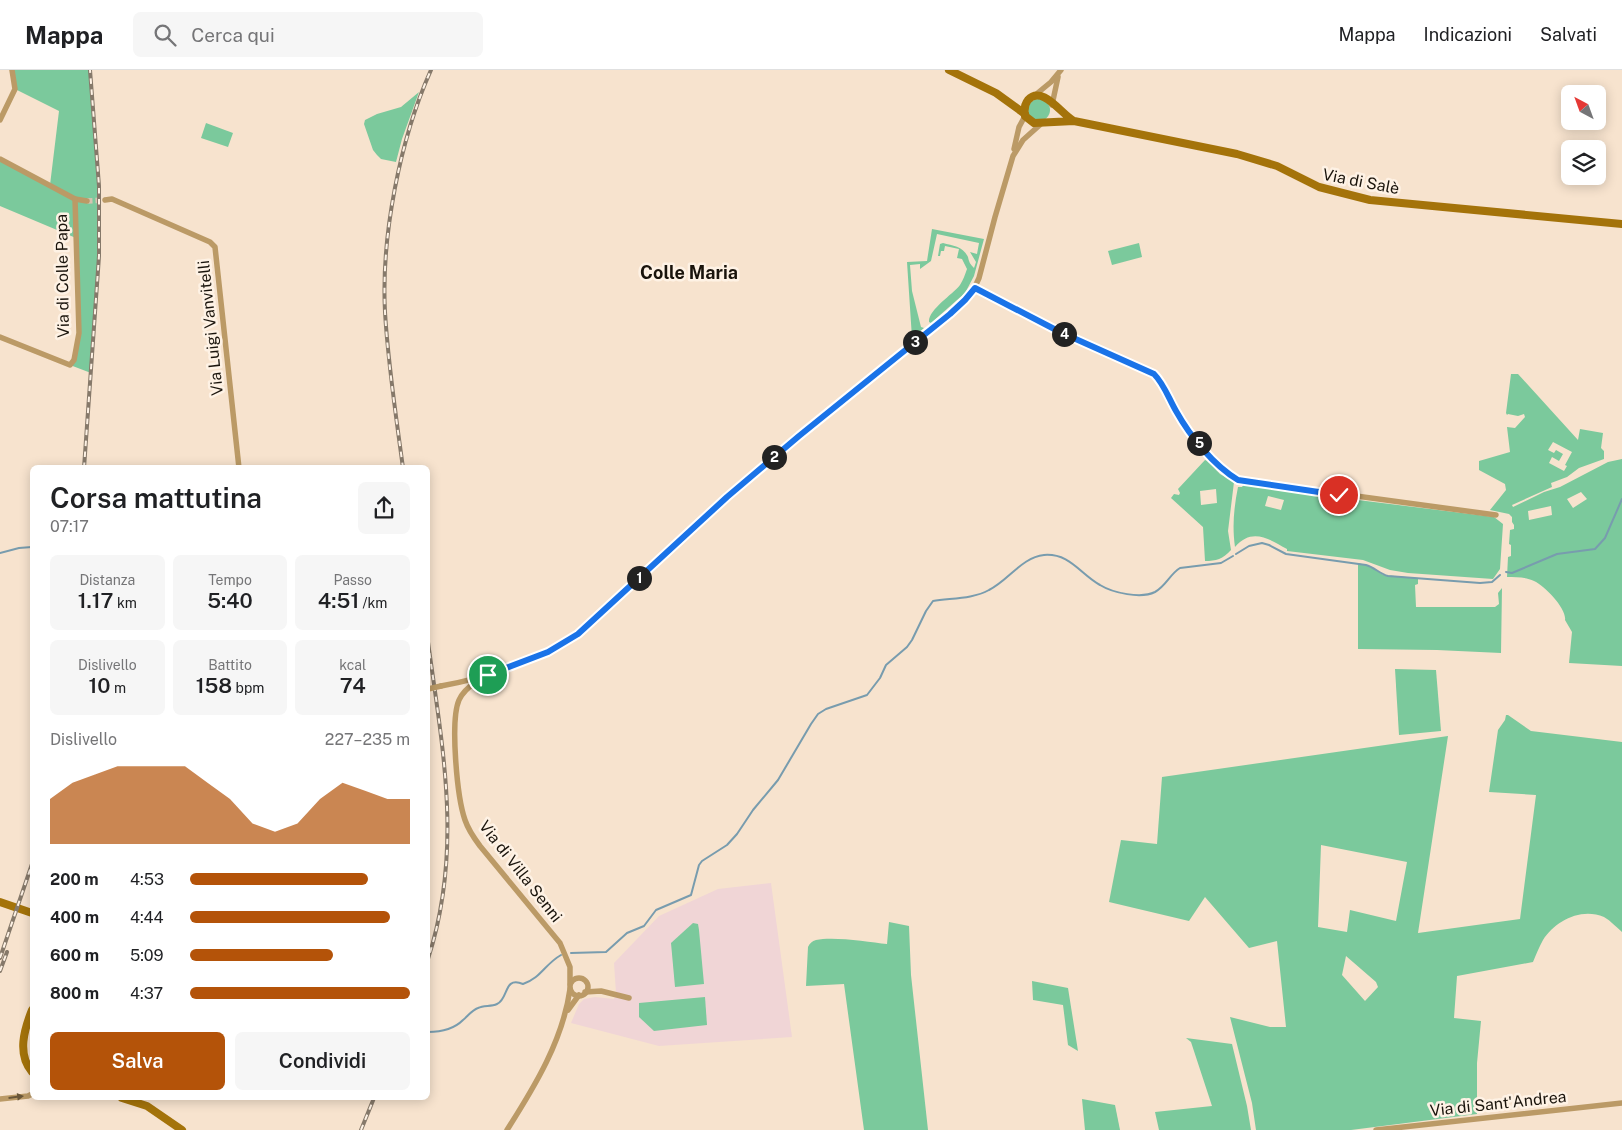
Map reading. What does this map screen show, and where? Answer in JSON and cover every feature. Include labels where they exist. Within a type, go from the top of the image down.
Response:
[{"type":"main road","points":[[949,70],[996,92],[1034,124],[1043,123],[1051,117],[1051,103],[1044,96],[1034,96],[1025,105],[1023,114]]},
{"type":"main road","name":"Via di Salè","points":[[1051,103],[1074,121]]},
{"type":"main road","name":"Via di Salè","points":[[1043,123],[1074,121],[1245,156],[1282,169],[1319,188],[1362,198],[1622,224]]},
{"type":"main road","points":[[0,902],[30,912]]},
{"type":"main road","points":[[30,1015],[25,1029],[23,1048],[27,1065],[30,1069]]},
{"type":"main road","points":[[128,1100],[147,1106],[182,1130]]},
{"type":"street","points":[[0,120],[15,89],[12,70]]},
{"type":"street","points":[[1034,96],[1060,72]]},
{"type":"street","points":[[1051,103],[1060,72]]},
{"type":"street","points":[[430,688],[480,678],[548,652],[578,634],[727,497],[965,300],[975,288],[980,275],[995,217],[1014,156],[1023,114]]},
{"type":"street","points":[[1014,156],[1023,140],[1043,123]]},
{"type":"street","points":[[0,159],[75,199],[87,201]]},
{"type":"street","name":"Via di Colle Papa","points":[[0,337],[70,366],[74,360],[79,333],[75,199]]},
{"type":"street","name":"Via Luigi Vanvitelli","points":[[105,200],[112,199],[210,242],[215,247],[239,465]]},
{"type":"street","points":[[975,288],[1060,332],[1154,374],[1160,380],[1181,419],[1203,448],[1217,464],[1238,480],[1496,514]]},
{"type":"street","name":"Via di Villa Senni","points":[[480,678],[462,695],[456,714],[458,779],[464,819],[480,846],[558,941],[570,967],[580,978],[585,980],[587,985],[598,991]]},
{"type":"street","name":"Via di Villa Senni","points":[[507,1130],[546,1063],[559,1034],[566,1011],[570,986],[570,967]]},
{"type":"street","points":[[580,978],[575,979],[570,986],[575,994],[598,991],[629,998]]},
{"type":"street","points":[[582,994],[587,985]]},
{"type":"street","name":"Via di Villa Senni","points":[[566,1011],[582,994]]},
{"type":"street","points":[[0,1099],[30,1095]]},
{"type":"street","name":"Via di Sant'Andrea","points":[[1376,1130],[1622,1103]]},
{"type":"shaded area","points":[[771,883],[792,1037],[659,1046],[571,1023],[579,1004],[584,999],[595,997],[614,999],[616,993],[614,963],[659,916],[718,889]]},
{"type":"green space","points":[[12,70],[90,70],[99,186],[99,256],[91,373],[70,365],[79,333],[76,238],[0,206],[0,159],[50,185],[59,111],[15,89]]},
{"type":"green space","points":[[419,92],[396,162],[381,159],[373,150],[364,124],[365,120],[377,114],[401,107]]},
{"type":"green space","points":[[1039,99],[1049,106],[1050,110],[1043,120],[1039,121],[1029,114],[1028,110],[1035,100]]},
{"type":"green space","points":[[206,123],[233,133],[228,147],[201,138]]},
{"type":"green space","points":[[932,229],[984,239],[974,276],[965,293],[931,323],[929,322],[932,313],[960,285],[967,269],[962,259],[957,258],[959,249],[945,246],[944,251],[941,251],[940,256],[938,256],[940,244],[943,243],[961,249],[966,253],[974,268],[976,262],[970,252],[977,254],[979,243],[937,234],[931,261],[920,269],[920,264],[910,265],[912,291],[921,327],[924,328],[912,338],[907,262],[927,261]]},
{"type":"green space","points":[[1139,243],[1142,257],[1112,265],[1108,251]]},
{"type":"green space","points":[[1511,374],[1518,374],[1578,440],[1580,429],[1603,433],[1601,448],[1604,451],[1604,459],[1579,468],[1567,477],[1551,483],[1552,487],[1512,505],[1513,507],[1544,492],[1560,487],[1608,462],[1622,459],[1622,666],[1569,663],[1572,632],[1559,604],[1534,581],[1524,578],[1507,577],[1508,557],[1511,556],[1511,545],[1509,544],[1510,530],[1514,529],[1512,517],[1509,514],[1490,510],[1506,490],[1505,484],[1479,470],[1479,461],[1510,452],[1507,427],[1515,428],[1525,417],[1524,414],[1518,416],[1507,415]],"holes":[[[1553,442],[1572,452],[1564,471],[1549,463],[1552,457],[1559,461],[1563,454],[1556,450],[1554,453],[1548,450]],[[1581,492],[1587,499],[1573,508],[1567,499]],[[1551,506],[1552,515],[1529,520],[1528,511]]]},
{"type":"green space","points":[[1205,460],[1220,474],[1234,482],[1228,531],[1231,550],[1225,556],[1216,560],[1205,561],[1203,527],[1171,498],[1174,494],[1179,495],[1178,489]],"holes":[[[1216,489],[1217,503],[1201,505],[1200,491]]]},
{"type":"green space","points":[[1244,484],[1329,496],[1340,502],[1342,498],[1494,517],[1503,524],[1500,569],[1493,579],[1408,573],[1390,570],[1363,560],[1287,551],[1287,549],[1274,542],[1254,536],[1241,541],[1235,547],[1235,509],[1238,487],[1242,487]],"holes":[[[1268,496],[1284,500],[1281,510],[1265,506]]]},
{"type":"green space","points":[[1358,563],[1372,567],[1383,575],[1418,578],[1418,584],[1415,585],[1416,607],[1495,607],[1499,604],[1498,593],[1502,588],[1501,653],[1358,649]]},
{"type":"green space","points":[[1395,669],[1436,670],[1441,731],[1399,735]]},
{"type":"green space","points":[[1506,715],[1508,715],[1531,731],[1622,742],[1622,932],[1604,917],[1595,914],[1578,915],[1562,922],[1548,933],[1533,962],[1457,976],[1454,1018],[1481,1021],[1477,1063],[1477,1114],[1351,1130],[1256,1130],[1252,1103],[1230,1017],[1270,1027],[1286,1027],[1277,941],[1249,948],[1205,897],[1189,921],[1109,902],[1121,840],[1157,844],[1162,777],[1448,736],[1418,933],[1520,919],[1536,795],[1489,792],[1498,730]],"holes":[[[1321,845],[1407,862],[1396,921],[1350,910],[1347,932],[1318,927]],[[1346,956],[1376,982],[1378,987],[1365,1001],[1342,975]]]},
{"type":"green space","points":[[889,922],[909,926],[911,975],[928,1130],[864,1130],[844,984],[806,986],[808,947],[810,943],[816,940],[832,939],[887,944]]},
{"type":"green space","points":[[693,923],[698,924],[704,984],[675,987],[671,943]]},
{"type":"green space","points":[[1032,981],[1068,988],[1078,1051],[1068,1045],[1063,1005],[1033,1000]]},
{"type":"green space","points":[[705,997],[707,1025],[654,1031],[639,1017],[639,1003]]},
{"type":"green space","points":[[1186,1038],[1232,1044],[1251,1130],[1159,1130],[1155,1112],[1212,1106],[1191,1042]]},
{"type":"green space","points":[[1082,1099],[1115,1105],[1120,1130],[1085,1130]]},
{"type":"waterway","points":[[1506,572],[1512,573],[1557,554],[1595,549],[1605,538],[1622,499]]},
{"type":"waterway","points":[[1236,554],[1249,546],[1262,543],[1286,554],[1366,565],[1388,576],[1480,583],[1492,582],[1500,575]]},
{"type":"waterway","points":[[0,553],[30,547]]},
{"type":"waterway","points":[[571,953],[606,952],[627,933],[644,926],[656,910],[691,895],[699,865],[702,861],[727,845],[737,834],[753,810],[778,780],[818,714],[826,709],[867,695],[880,678],[886,665],[907,647],[912,640],[933,601],[969,597],[983,593],[996,586],[1029,560],[1044,555],[1061,557],[1106,588],[1119,593],[1135,595],[1155,592],[1180,568],[1221,563],[1233,556]]},
{"type":"waterway","points":[[430,1032],[451,1028],[476,1009],[497,1004],[503,998],[509,985],[517,982],[523,984],[529,981],[539,975],[551,962],[561,955]]},
{"type":"tunnel","points":[[87,201],[105,200]]},
{"type":"railway","points":[[84,465],[99,256],[99,186],[90,70]]},
{"type":"railway","points":[[403,465],[386,332],[386,252],[395,188],[402,157],[410,126],[431,70]]},
{"type":"railway","points":[[430,657],[444,761],[447,800],[445,879],[439,919],[430,952]]},
{"type":"railway","points":[[0,958],[30,870]]},
{"type":"railway","points":[[0,971],[7,952]]},
{"type":"railway","points":[[361,1130],[373,1100]]},
{"type":"district","name":"Colle Maria","points":[[689,273]]},
{"type":"route","points":[[488,675],[548,652],[578,634],[727,497],[950,314],[975,288],[1060,332],[1154,374],[1160,380],[1181,419],[1208,454],[1228,474],[1238,480],[1339,495]]}]
